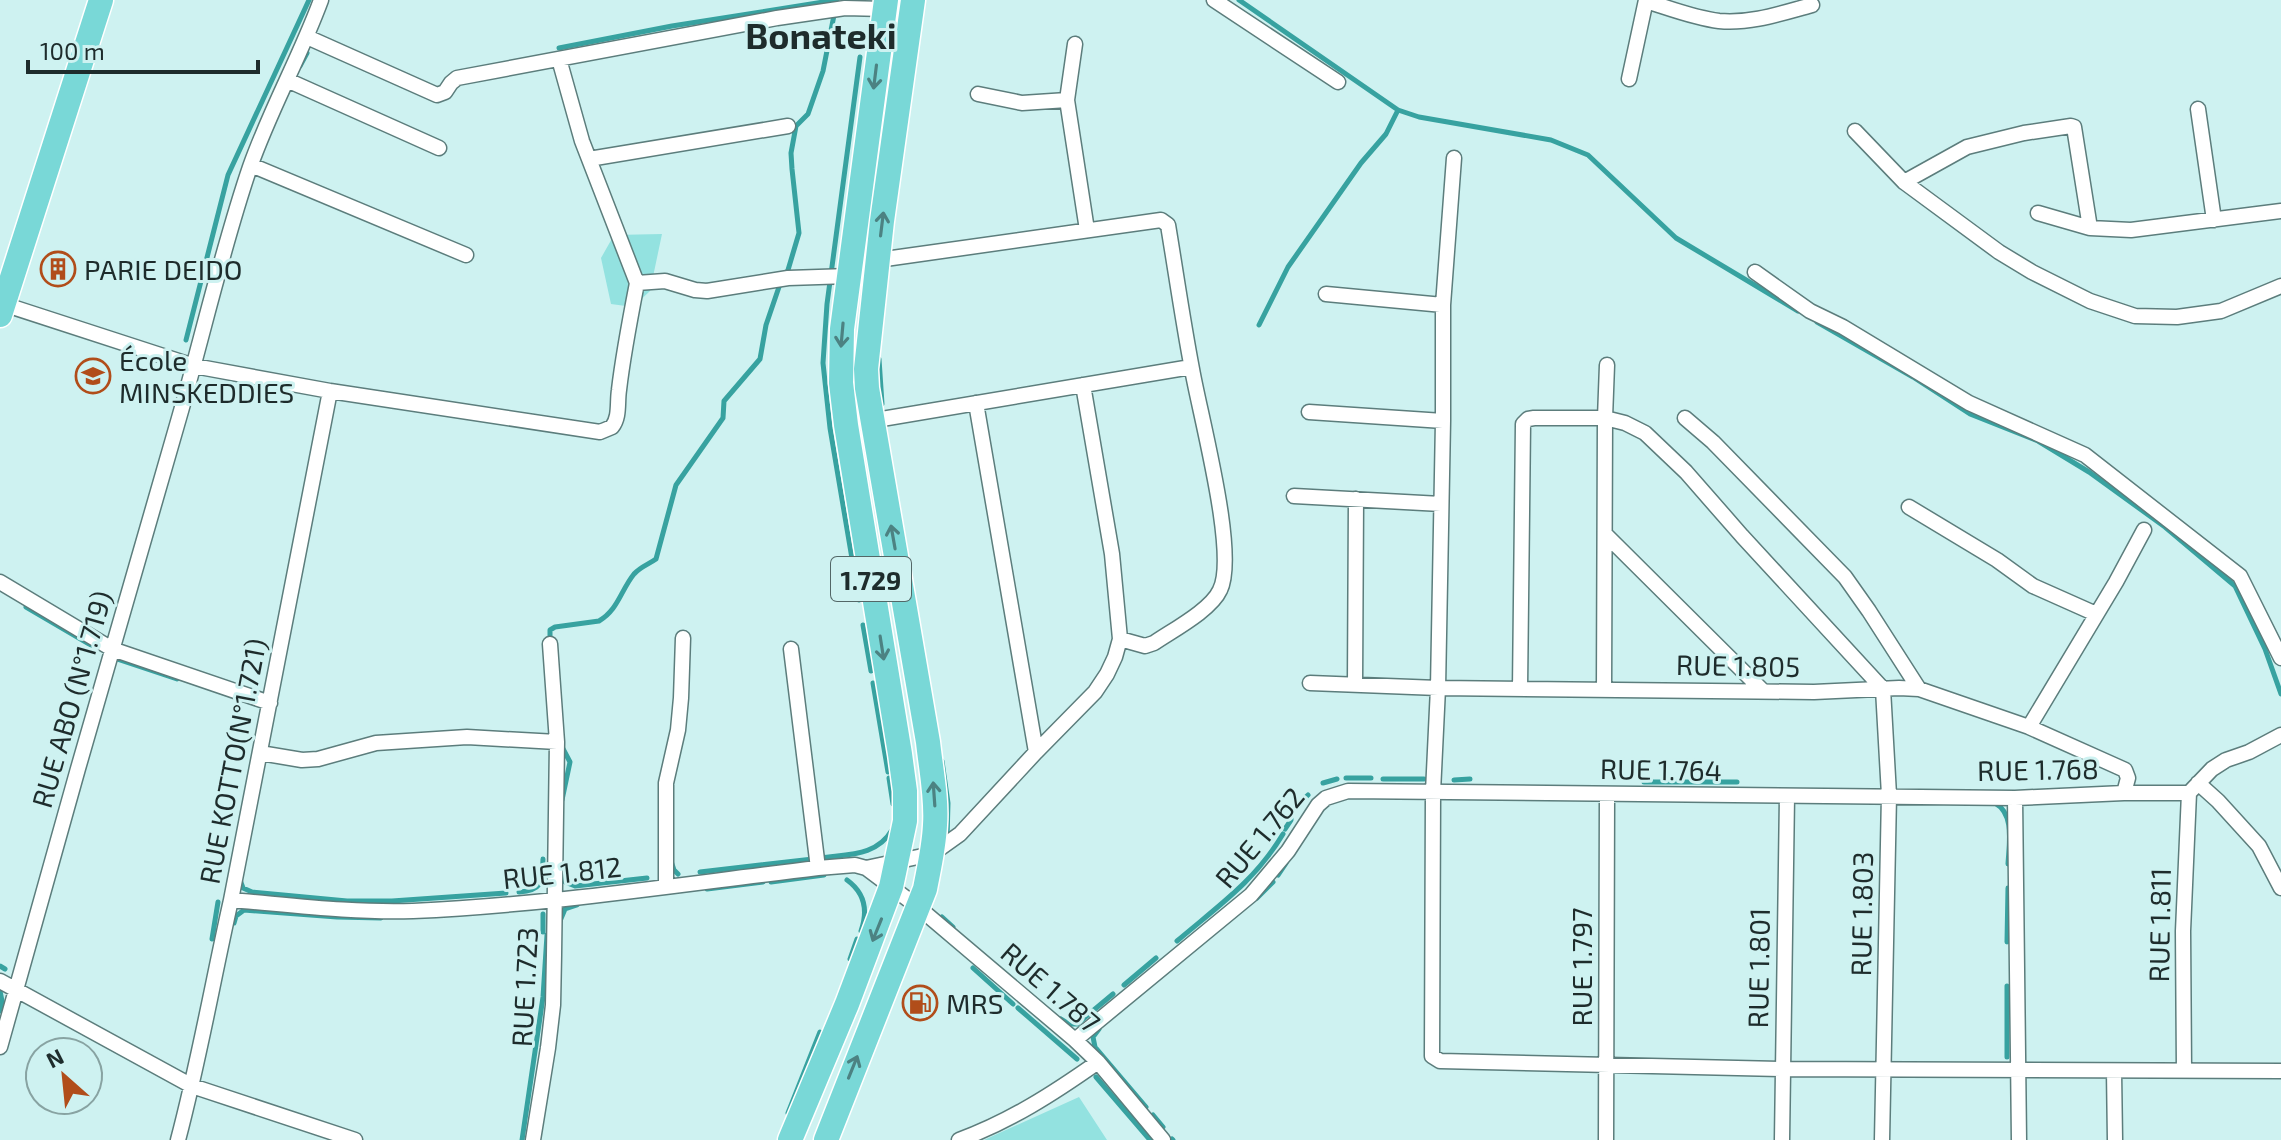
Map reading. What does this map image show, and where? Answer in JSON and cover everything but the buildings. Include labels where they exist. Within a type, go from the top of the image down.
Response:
[{"type":"main road","points":[[1,308],[101,0]]},
{"type":"main road","name":"1.729","points":[[826,1140],[918,907],[932,854],[935,823],[928,742],[866,369],[913,0]]},
{"type":"main road","name":"1.729","points":[[790,1140],[847,1004],[891,887],[905,821],[905,791],[846,425],[840,356],[842,329],[836,276],[885,4]]},
{"type":"main road","points":[[847,1004],[875,1017]]},
{"type":"street","name":"RUE ABO (N°1.719)","points":[[0,1047],[228,237],[251,165],[321,0]]},
{"type":"street","points":[[1214,0],[1338,82]]},
{"type":"street","points":[[1629,79],[1646,0],[1717,21],[1764,18],[1812,5]]},
{"type":"street","points":[[307,37],[437,95],[445,92],[457,78],[763,20],[885,4]]},
{"type":"street","points":[[1075,44],[1067,100],[1087,230]]},
{"type":"street","points":[[1,308],[194,366],[330,391],[583,430],[607,431],[618,417],[619,392],[637,283],[576,122],[559,59]]},
{"type":"street","points":[[287,80],[439,148]]},
{"type":"street","points":[[978,94],[1022,103],[1067,100]]},
{"type":"street","points":[[2198,109],[2214,220]]},
{"type":"street","points":[[589,159],[788,126]]},
{"type":"street","points":[[1904,182],[1967,147],[2024,133],[2071,126],[2074,127],[2090,228]]},
{"type":"street","points":[[1855,131],[1904,182],[1999,252],[2090,301],[2135,316],[2177,317],[2211,314],[2232,308],[2281,286]]},
{"type":"street","points":[[1454,158],[1443,305],[1438,688],[1433,792],[1432,1056],[1440,1061],[1783,1069],[2281,1071]]},
{"type":"street","points":[[251,165],[466,255]]},
{"type":"street","points":[[2038,213],[2090,228],[2131,230],[2281,211]]},
{"type":"street","points":[[878,260],[1161,220],[1168,225],[1191,367],[1222,524],[1225,577],[1220,592],[1212,602],[1154,643],[1145,646],[1120,639]]},
{"type":"street","points":[[1755,272],[1810,311],[1843,327],[1969,403],[2085,455],[2240,576],[2281,658]]},
{"type":"street","points":[[637,283],[665,281],[707,291],[782,279],[836,276]]},
{"type":"street","points":[[1326,294],[1443,305]]},
{"type":"street","points":[[1604,690],[1607,365]]},
{"type":"street","points":[[846,425],[1191,367]]},
{"type":"street","points":[[932,854],[968,827],[1095,692],[1115,657],[1120,639],[1112,554],[1083,385]]},
{"type":"street","name":"RUE KOTTO(N°1.721)","points":[[178,1140],[231,900],[330,391]]},
{"type":"street","points":[[976,403],[1036,752]]},
{"type":"street","points":[[1309,412],[1443,421]]},
{"type":"street","points":[[1520,689],[1523,424],[1534,418],[1605,418],[1645,433],[1676,462],[1883,689]]},
{"type":"street","points":[[1685,418],[1713,442],[1845,577],[1919,689]]},
{"type":"street","points":[[1294,496],[1441,504]]},
{"type":"street","points":[[1355,684],[1356,499]]},
{"type":"street","points":[[1909,507],[1997,560],[2023,580],[2096,614]]},
{"type":"street","points":[[2029,727],[2144,530]]},
{"type":"street","points":[[1605,534],[1762,690]]},
{"type":"street","points":[[0,582],[112,649],[270,703]]},
{"type":"street","points":[[666,886],[666,783],[680,709],[683,638]]},
{"type":"street","name":"RUE 1.723","points":[[533,1140],[553,1005],[557,742],[550,644]]},
{"type":"street","points":[[791,649],[818,868]]},
{"type":"street","name":"RUE 1.805","points":[[1310,683],[1604,690],[1814,692],[1919,689],[2029,727],[2125,770],[2128,778],[2124,793]]},
{"type":"street","name":"RUE 1.803","points":[[1882,1140],[1889,795],[1883,689]]},
{"type":"street","points":[[260,753],[302,760],[318,759],[376,743],[467,737],[557,742]]},
{"type":"street","points":[[2280,739],[2226,760],[2212,769],[2194,788],[2218,801],[2259,846],[2281,888]]},
{"type":"street","name":"RUE 1.768","points":[[1889,795],[2015,798],[2194,788]]},
{"type":"street","name":"RUE 1.811","points":[[2184,1071],[2183,931],[2194,788]]},
{"type":"street","name":"RUE 1.762","points":[[1075,1040],[1251,895],[1326,798],[1348,791],[1433,792]]},
{"type":"street","name":"RUE 1.764","points":[[1433,792],[1889,795]]},
{"type":"street","name":"RUE 1.797","points":[[1606,1140],[1607,795]]},
{"type":"street","name":"RUE 1.801","points":[[1782,1140],[1787,796]]},
{"type":"street","points":[[2015,798],[2019,1140]]},
{"type":"street","name":"RUE 1.812","points":[[231,900],[372,911],[413,911],[554,900],[818,868],[855,865],[866,868],[932,854]]},
{"type":"street","points":[[866,868],[891,887]]},
{"type":"street","name":"RUE 1.787","points":[[891,887],[1075,1040],[1098,1062],[1163,1140]]},
{"type":"street","points":[[0,981],[192,1086],[355,1140]]},
{"type":"street","points":[[959,1140],[1023,1111],[1098,1062]]},
{"type":"street","points":[[2114,1071],[2115,1140]]},
{"type":"shaded area","points":[[662,234],[650,291],[633,307],[611,304],[601,258],[614,235]]},
{"type":"shaded area","points":[[1079,1097],[1107,1140],[984,1140]]},
{"type":"waterway","points":[[186,340],[228,175],[309,0]]},
{"type":"waterway","points":[[559,48],[836,0]]},
{"type":"waterway","points":[[550,641],[550,630],[555,627],[599,621],[615,606],[634,574],[656,559],[676,485],[723,418],[724,401],[760,359],[766,325],[799,233],[791,153],[796,126],[808,114],[823,71],[837,0]]},
{"type":"waterway","points":[[1239,0],[1398,110],[1419,117],[1551,140],[1588,155],[1676,238],[1798,311]]},
{"type":"waterway","points":[[300,66],[307,53]]},
{"type":"waterway","points":[[859,600],[830,428],[823,363],[827,304],[860,57]]},
{"type":"waterway","points":[[1259,325],[1288,267],[1361,163],[1386,134],[1398,110]]},
{"type":"waterway","points":[[1817,322],[1970,414],[2038,441],[2089,472],[2165,527],[2235,586],[2265,649],[2281,694]]},
{"type":"waterway","points":[[879,359],[882,404]]},
{"type":"waterway","points":[[26,607],[96,648]]},
{"type":"waterway","points":[[863,625],[871,671]]},
{"type":"waterway","points":[[117,659],[177,679]]},
{"type":"waterway","points":[[873,683],[888,772]]},
{"type":"waterway","points":[[561,745],[570,762],[562,800]]},
{"type":"waterway","points":[[942,761],[948,803],[947,839]]},
{"type":"waterway","points":[[889,778],[893,804]]},
{"type":"waterway","points":[[1346,778],[1371,778]]},
{"type":"waterway","points":[[1323,783],[1337,779]]},
{"type":"waterway","points":[[1383,779],[1424,779]]},
{"type":"waterway","points":[[1454,780],[1470,779]]},
{"type":"waterway","points":[[1644,782],[1737,782]]},
{"type":"waterway","points":[[1285,829],[1291,820],[1291,811],[1308,795]]},
{"type":"waterway","points":[[1995,803],[2006,814],[2008,822],[2008,864]]},
{"type":"waterway","points":[[821,858],[870,849],[886,839],[892,830]]},
{"type":"waterway","points":[[1177,941],[1248,879],[1283,834]]},
{"type":"waterway","points":[[519,892],[533,889],[540,883],[543,859]]},
{"type":"waterway","points":[[700,872],[813,859]]},
{"type":"waterway","points":[[671,861],[678,874]]},
{"type":"waterway","points":[[1278,875],[1286,863]]},
{"type":"waterway","points":[[560,872],[565,882],[575,886],[647,878]]},
{"type":"waterway","points":[[771,882],[824,875]]},
{"type":"waterway","points":[[240,880],[243,888],[252,892],[347,901],[506,893]]},
{"type":"waterway","points":[[847,880],[858,891],[863,903],[861,931]]},
{"type":"waterway","points":[[707,889],[763,882]]},
{"type":"waterway","points":[[1257,898],[1273,882]]},
{"type":"waterway","points":[[2007,942],[2008,888]]},
{"type":"waterway","points":[[212,939],[218,902]]},
{"type":"waterway","points":[[560,921],[565,909],[577,905]]},
{"type":"waterway","points":[[234,923],[236,916],[244,910],[381,918]]},
{"type":"waterway","points":[[543,914],[543,932]]},
{"type":"waterway","points":[[942,917],[953,927]]},
{"type":"waterway","points":[[522,1140],[543,997],[547,935]]},
{"type":"waterway","points":[[850,959],[857,939]]},
{"type":"waterway","points":[[1124,985],[1156,958]]},
{"type":"waterway","points":[[0,966],[5,969]]},
{"type":"waterway","points":[[973,968],[1013,1004]]},
{"type":"waterway","points":[[2007,986],[2007,1057]]},
{"type":"waterway","points":[[0,991],[0,1011]]},
{"type":"waterway","points":[[1061,1019],[1077,1024],[1113,994]]},
{"type":"waterway","points":[[1018,1008],[1077,1059]]},
{"type":"waterway","points":[[1099,1029],[1093,1037],[1095,1047],[1146,1107]]},
{"type":"waterway","points":[[788,1113],[820,1032]]},
{"type":"waterway","points":[[1096,1077],[1150,1140]]},
{"type":"waterway","points":[[1153,1115],[1163,1127]]},
{"type":"place","name":"PARIE DEIDO","points":[[58,269]]},
{"type":"place","name":"École MINSKEDDIES","points":[[93,376]]},
{"type":"place","name":"MRS","points":[[920,1003]]},
{"type":"district","name":"Bonateki","points":[[821,34]]}]
